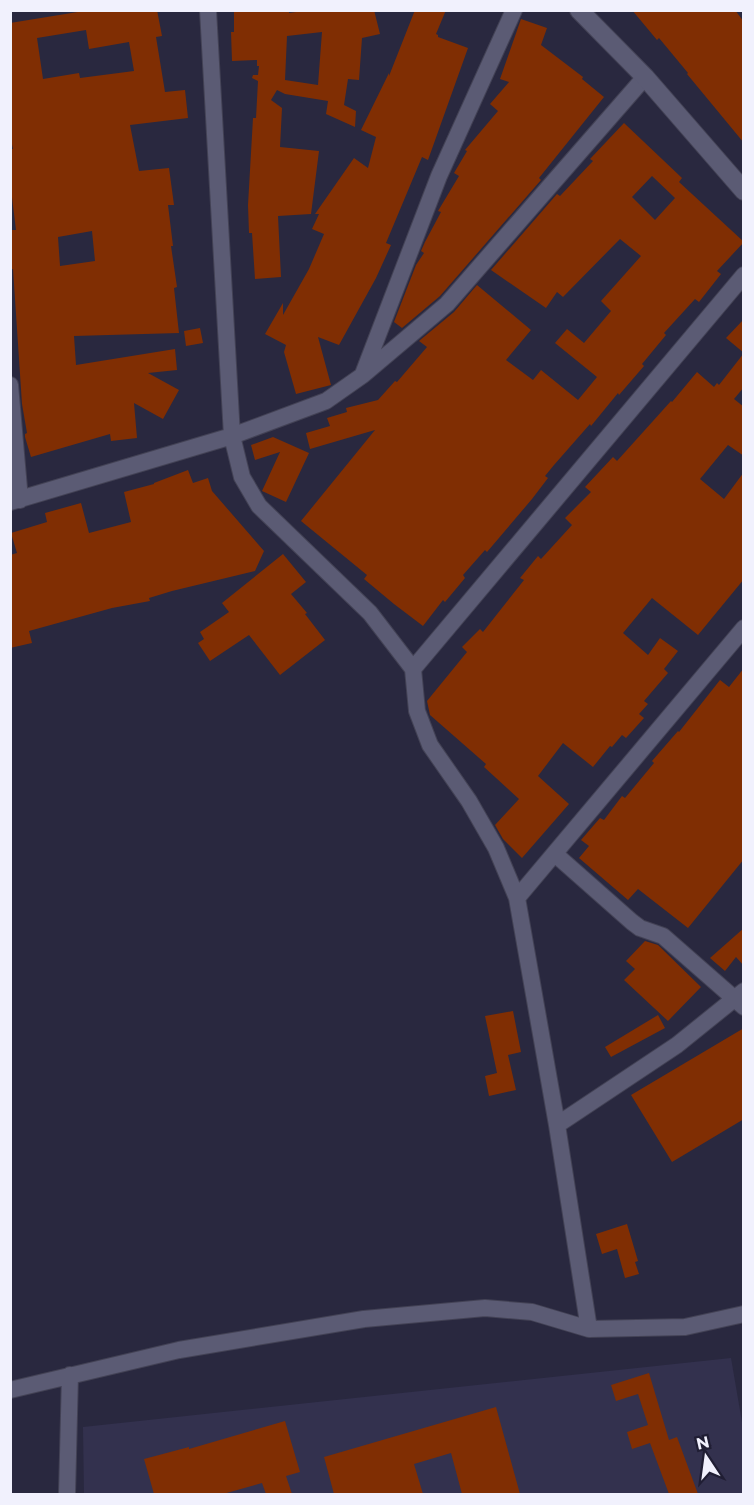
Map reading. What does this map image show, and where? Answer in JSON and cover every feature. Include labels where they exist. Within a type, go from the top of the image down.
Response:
[{"type":"street","points":[[208,10],[232,436],[242,477],[259,506],[370,613],[412,669],[417,711],[430,745],[469,801],[496,848],[517,898],[557,1125],[589,1329]]},
{"type":"street","points":[[363,375],[439,176],[514,10]]},
{"type":"street","points":[[579,10],[645,77],[744,191]]},
{"type":"street","points":[[10,385],[15,501],[232,436],[326,401],[363,375],[447,304],[645,77]]},
{"type":"street","points":[[412,669],[744,275]]},
{"type":"street","points":[[517,898],[744,628]]},
{"type":"street","points":[[555,854],[632,922],[640,928],[663,936],[741,999],[557,1125]]},
{"type":"street","points":[[10,1390],[179,1350],[375,1318],[485,1308],[532,1312],[589,1329],[685,1327],[744,1314]]},
{"type":"street","points":[[67,1494],[70,1375]]},
{"type":"shaded area","points":[[731,1358],[743,1428],[743,1494],[84,1494],[83,1427]]},
{"type":"building","points":[[90,10],[157,10],[162,36],[156,37],[165,92],[185,90],[188,118],[130,125],[139,171],[169,168],[174,205],[168,205],[177,287],[174,288],[179,333],[74,336],[76,365],[175,349],[177,370],[148,373],[179,390],[163,419],[134,403],[137,438],[111,441],[110,434],[31,457],[25,437],[27,433],[22,404],[13,269],[10,270],[10,230],[16,230],[10,181],[10,149],[13,149],[10,135],[10,23]],"holes":[[[86,30],[89,49],[129,42],[134,71],[80,78],[79,73],[43,79],[37,38]],[[92,231],[95,261],[60,266],[58,237]]]},
{"type":"building","points":[[234,10],[289,10],[289,13],[310,10],[374,10],[380,34],[362,38],[359,80],[348,79],[344,105],[356,111],[355,127],[326,114],[328,101],[285,94],[277,90],[271,100],[282,108],[280,147],[319,151],[311,214],[278,216],[281,277],[255,279],[248,205],[253,118],[256,118],[258,81],[252,78],[253,75],[258,75],[259,66],[257,66],[257,60],[232,61],[231,32],[234,32]],"holes":[[[322,32],[318,85],[285,80],[287,36]]]},
{"type":"building","points":[[415,10],[446,10],[436,34],[438,37],[468,48],[428,160],[422,157],[386,243],[391,245],[376,278],[339,345],[318,337],[331,385],[296,394],[284,352],[286,345],[265,334],[283,303],[283,315],[309,269],[324,234],[312,229],[319,214],[315,214],[354,158],[368,168],[376,137],[361,130],[389,73],[389,76]]},
{"type":"building","points":[[632,10],[735,10],[744,22],[744,143],[659,38],[657,40]]},
{"type":"building","points":[[521,19],[547,28],[541,45],[583,77],[582,79],[604,97],[539,178],[541,180],[440,296],[402,328],[394,322],[416,265],[424,253],[421,251],[441,212],[438,211],[459,176],[454,173],[467,151],[465,150],[498,111],[490,104],[509,82],[500,79]]},
{"type":"building","points":[[624,123],[682,178],[679,182],[744,242],[717,271],[721,274],[699,302],[695,299],[664,333],[666,335],[642,364],[644,366],[554,465],[545,476],[548,478],[532,499],[487,552],[485,550],[463,575],[465,578],[445,602],[443,600],[423,626],[364,579],[367,575],[301,521],[375,430],[310,449],[306,433],[330,426],[327,418],[347,412],[346,408],[378,400],[427,347],[419,341],[454,312],[477,285],[531,330],[506,360],[533,380],[541,370],[578,400],[597,377],[555,343],[567,329],[584,343],[611,311],[601,301],[641,256],[620,239],[563,297],[557,292],[546,308],[491,270],[557,194],[560,196],[593,161],[590,159]],"holes":[[[652,176],[675,198],[655,220],[632,197]]]},
{"type":"building","points":[[744,319],[744,353],[726,338]]},
{"type":"building","points":[[200,328],[203,343],[186,346],[184,331]]},
{"type":"building","points":[[744,353],[744,387],[734,399],[744,407],[744,456],[728,445],[700,479],[724,499],[744,472],[744,579],[698,635],[652,598],[623,633],[648,655],[660,638],[678,651],[664,669],[668,673],[644,701],[648,704],[639,714],[644,718],[626,738],[622,735],[593,767],[563,743],[538,776],[569,804],[522,858],[503,839],[495,825],[519,799],[484,767],[486,764],[430,715],[427,701],[467,652],[462,647],[480,629],[483,632],[524,580],[520,578],[538,556],[541,559],[572,525],[565,518],[591,492],[585,487],[613,457],[617,461],[697,372],[714,387],[717,383],[719,385]]},
{"type":"building","points":[[273,437],[309,453],[286,502],[262,491],[280,452],[255,460],[251,445]]},
{"type":"building","points":[[188,470],[193,483],[208,478],[212,491],[264,551],[255,571],[172,591],[149,598],[150,601],[112,608],[29,631],[32,643],[10,648],[10,555],[17,553],[11,533],[47,522],[45,513],[81,503],[89,533],[131,522],[124,492],[154,484]]},
{"type":"building","points":[[283,554],[306,582],[291,594],[325,640],[280,675],[249,635],[210,661],[198,643],[204,639],[200,632],[229,612],[222,603]]},
{"type":"building","points":[[744,668],[744,859],[688,928],[638,889],[628,900],[579,858],[589,846],[581,840],[600,818],[604,820],[622,796],[625,798],[654,763],[652,761],[679,732],[720,680],[729,687]]},
{"type":"building","points":[[744,928],[744,966],[736,957],[725,971],[710,958]]},
{"type":"building","points":[[645,941],[658,945],[701,987],[668,1021],[624,980],[635,969],[626,961]]},
{"type":"building","points":[[513,1011],[521,1052],[508,1055],[516,1090],[489,1096],[485,1076],[497,1073],[485,1016]]},
{"type":"building","points":[[658,1015],[665,1028],[611,1057],[605,1047]]},
{"type":"building","points":[[744,1028],[744,1119],[672,1162],[631,1095]]},
{"type":"building","points":[[627,1224],[638,1261],[635,1262],[639,1274],[625,1278],[617,1249],[602,1254],[596,1234]]},
{"type":"building","points":[[649,1373],[669,1440],[677,1437],[698,1494],[669,1494],[650,1443],[632,1449],[627,1432],[648,1425],[638,1394],[616,1401],[611,1385]]},
{"type":"building","points":[[496,1407],[520,1494],[462,1494],[451,1453],[414,1464],[423,1494],[334,1494],[324,1457]]},
{"type":"building","points":[[285,1421],[300,1472],[286,1476],[292,1494],[266,1494],[262,1483],[223,1494],[154,1494],[144,1459],[189,1447],[189,1449]]}]
